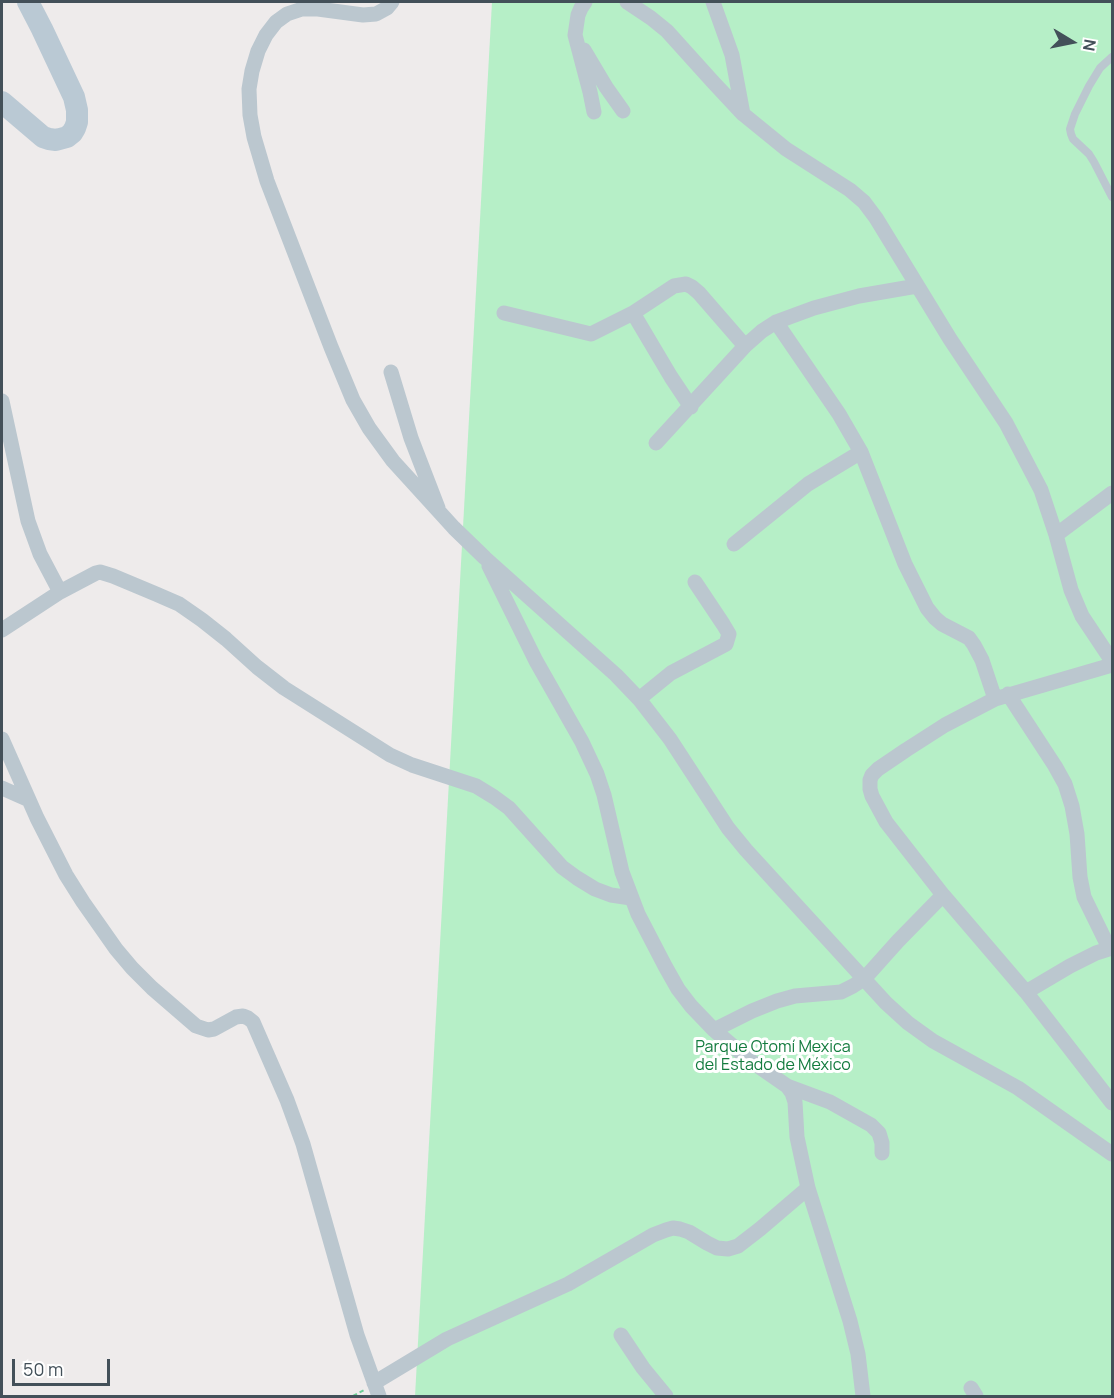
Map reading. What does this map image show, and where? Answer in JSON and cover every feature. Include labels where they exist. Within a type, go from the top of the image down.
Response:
[{"type":"street","points":[[2,102],[49,139],[62,139],[72,133],[77,122],[74,97],[28,2]]},
{"type":"street","points":[[392,2],[376,14],[363,15],[318,9],[302,9],[287,14],[276,22],[266,35],[258,51],[249,89],[254,137],[267,181],[331,347],[353,400],[369,428],[393,461],[485,558],[639,699],[670,739],[728,828],[886,1003],[933,1041],[1018,1088],[1113,1154]]},
{"type":"street","points":[[585,2],[578,15],[575,34],[594,112]]},
{"type":"street","points":[[627,2],[667,31],[743,114],[786,149],[850,190],[864,202],[1006,423],[1041,490],[1071,590],[1082,616],[1113,663],[1001,697],[945,725],[878,769],[872,775],[870,789],[886,822],[943,895],[1026,992],[1113,1103]]},
{"type":"street","points":[[713,2],[732,55],[743,114]]},
{"type":"street","points":[[575,34],[623,111]]},
{"type":"street","points":[[504,313],[591,334],[633,313],[674,286],[686,284],[699,293],[745,346]]},
{"type":"street","points":[[656,443],[745,346],[776,322],[814,308],[859,296],[917,286]]},
{"type":"street","points":[[633,313],[691,407]]},
{"type":"street","points":[[776,322],[839,414],[861,452],[919,593],[935,618],[969,638],[1001,697],[1055,766],[1065,784],[1077,834],[1084,897],[1111,948],[1070,966],[1026,992]]},
{"type":"street","points":[[391,372],[411,438],[440,512]]},
{"type":"street","points":[[2,401],[28,521],[40,554],[60,592]]},
{"type":"street","points":[[734,544],[808,484],[861,452]]},
{"type":"street","points":[[1056,535],[1113,493]]},
{"type":"street","points":[[485,558],[536,661],[582,742],[597,774],[604,795],[621,872],[651,941],[678,989],[714,1030],[748,1059],[787,1086],[830,1102],[871,1125],[879,1133],[882,1153]]},
{"type":"street","points":[[2,630],[78,581],[100,572],[179,604],[226,639],[256,667],[284,688],[390,755],[412,765],[476,786],[508,808],[562,867],[577,878],[611,895],[631,898]]},
{"type":"street","points":[[639,699],[671,673],[726,644],[729,634],[695,582]]},
{"type":"street","points":[[2,739],[66,875],[116,949],[132,968],[201,1029],[214,1029],[236,1017],[248,1018],[253,1022],[287,1100],[303,1144],[357,1335],[377,1390],[447,1339],[568,1284],[653,1235],[673,1228],[689,1232],[717,1248],[728,1249],[738,1246],[807,1188]]},
{"type":"street","points":[[2,788],[29,800]]},
{"type":"street","points":[[714,1030],[777,1001],[795,996],[841,992],[853,986],[864,979],[943,895]]},
{"type":"street","points":[[787,1086],[795,1102],[797,1137],[807,1188],[858,1354],[863,1396]]},
{"type":"street","points":[[621,1335],[643,1368],[666,1396]]},
{"type":"lane","points":[[1113,57],[1100,68],[1089,86],[1075,114],[1071,129],[1073,139],[1089,154],[1113,197]]},
{"type":"green space","name":"Parque Otomí Mexica del Estado de México","points":[[492,2],[1112,2],[1112,1396],[415,1396]]}]
